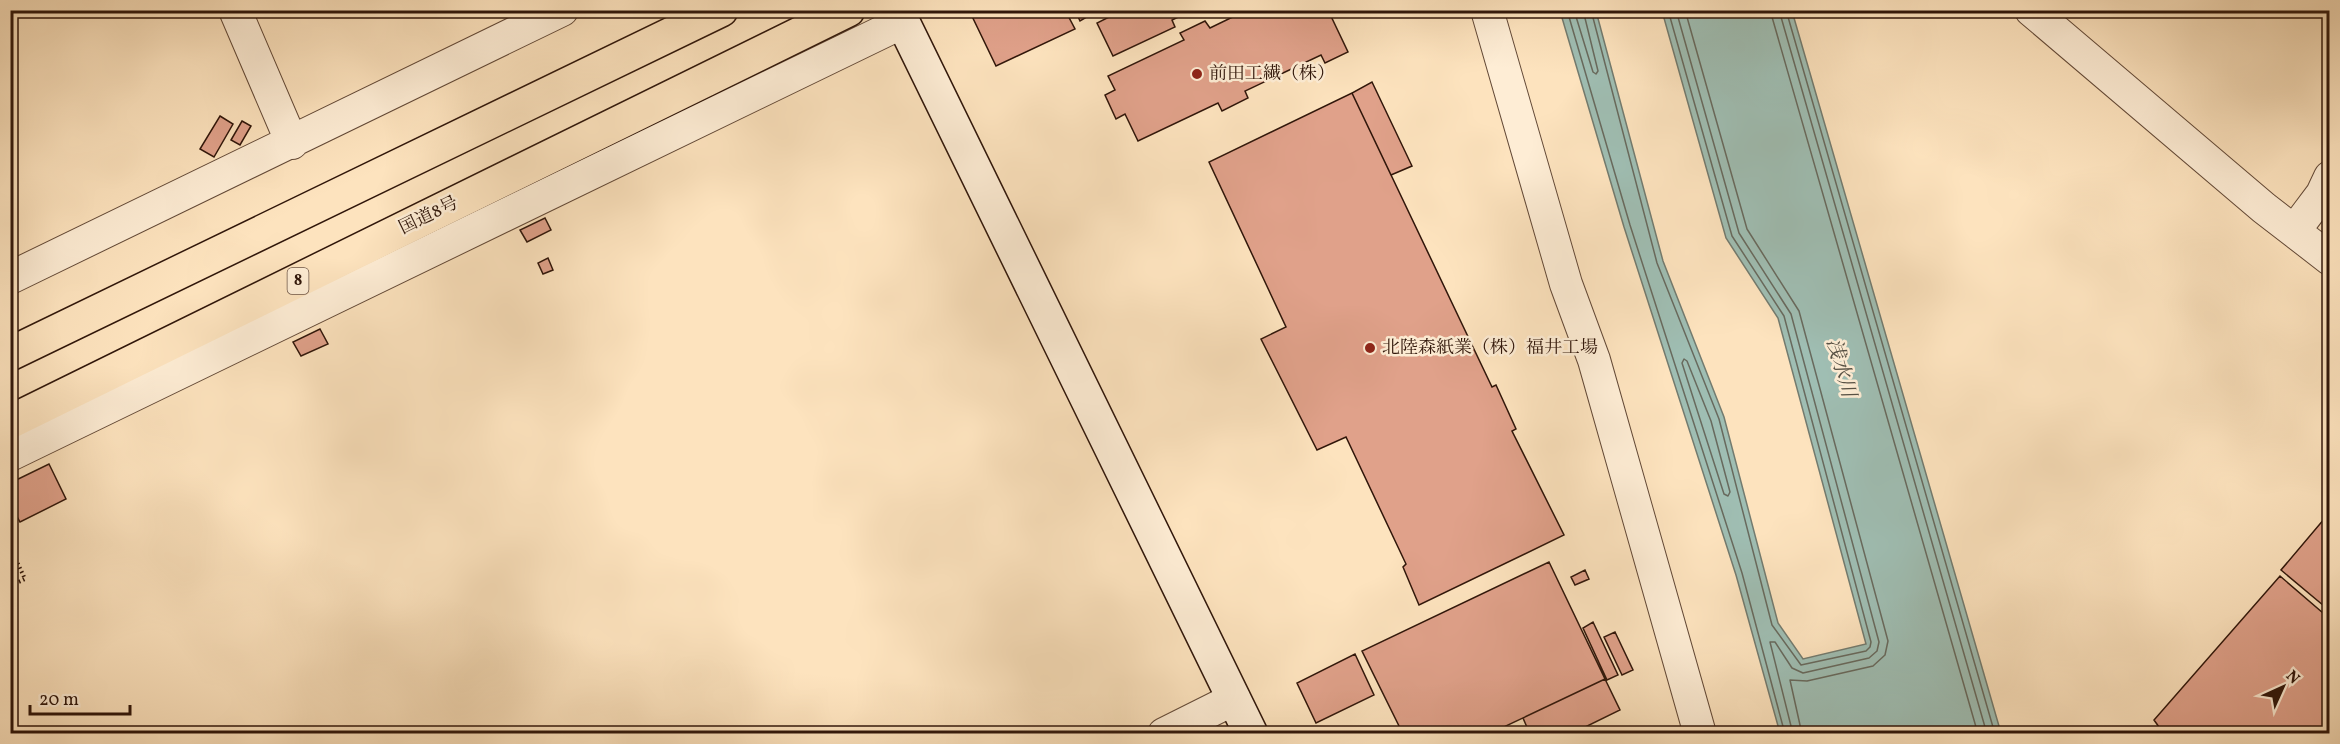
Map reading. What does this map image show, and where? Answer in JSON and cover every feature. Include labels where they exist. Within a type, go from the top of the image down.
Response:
[{"type":"highway","points":[[10,354],[721,10]]},
{"type":"highway","name":"国道8号","points":[[10,422],[848,10]]},
{"type":"street","points":[[235,10],[292,143]]},
{"type":"street","points":[[10,278],[562,10]]},
{"type":"street","points":[[1487,10],[1566,284],[1594,360],[1700,734]]},
{"type":"street","points":[[2031,10],[2264,208],[2330,259]]},
{"type":"street","points":[[10,455],[900,16],[1251,734]]},
{"type":"street","points":[[2295,230],[2322,194],[2330,177]]},
{"type":"street","points":[[1164,734],[1234,699]]},
{"type":"path","points":[[10,547],[25,579],[10,586]]},
{"type":"water","name":"浅水川","points":[[1560,11],[1596,11],[1663,261],[1724,417],[1778,623],[1803,659],[1866,644],[1778,318],[1726,238],[1662,11],[1792,11],[2001,733],[1780,733],[1736,575],[1624,227]]},
{"type":"building","points":[[969,10],[1065,10],[1075,29],[996,66]]},
{"type":"building","points":[[1075,10],[1099,10],[1080,21]]},
{"type":"building","points":[[1123,10],[1193,10],[1172,20],[1175,27],[1113,56],[1097,23]]},
{"type":"building","name":"前田工繊（株）","points":[[1247,10],[1328,10],[1348,52],[1325,63],[1321,55],[1245,91],[1248,98],[1222,111],[1218,103],[1138,141],[1125,114],[1116,119],[1105,95],[1115,90],[1108,76],[1184,40],[1180,33],[1205,21],[1210,28]]},
{"type":"building","points":[[1372,82],[1412,166],[1391,175],[1352,93]]},
{"type":"building","name":"北陸森紙業（株）福井工場","points":[[1352,93],[1492,387],[1496,385],[1516,429],[1512,431],[1564,535],[1419,605],[1403,567],[1406,564],[1346,437],[1317,450],[1261,339],[1286,327],[1209,162]]},
{"type":"building","points":[[220,116],[233,124],[214,157],[200,149]]},
{"type":"building","points":[[242,121],[251,126],[240,145],[231,140]]},
{"type":"building","points":[[545,218],[551,230],[527,242],[520,230]]},
{"type":"building","points":[[548,258],[553,270],[543,274],[538,263]]},
{"type":"building","points":[[320,329],[328,344],[301,356],[293,342]]},
{"type":"building","points":[[49,464],[66,499],[20,522],[10,504],[10,483]]},
{"type":"building","points":[[2330,512],[2330,611],[2281,570]]},
{"type":"building","points":[[1549,562],[1605,679],[1489,734],[1403,734],[1362,651]]},
{"type":"building","points":[[1585,570],[1589,579],[1575,585],[1571,577]]},
{"type":"building","points":[[2280,576],[2330,619],[2330,734],[2164,734],[2154,720]]},
{"type":"building","points":[[1593,622],[1618,675],[1607,680],[1583,628]]},
{"type":"building","points":[[1615,632],[1633,670],[1622,675],[1604,637]]},
{"type":"building","points":[[1355,654],[1374,695],[1316,723],[1297,683]]},
{"type":"building","points":[[1605,679],[1620,710],[1571,734],[1530,734],[1523,718]]},
{"type":"place","name":"前田工繊（株）","points":[[1197,74]]},
{"type":"place","name":"北陸森紙業（株）福井工場","points":[[1370,348]]}]
